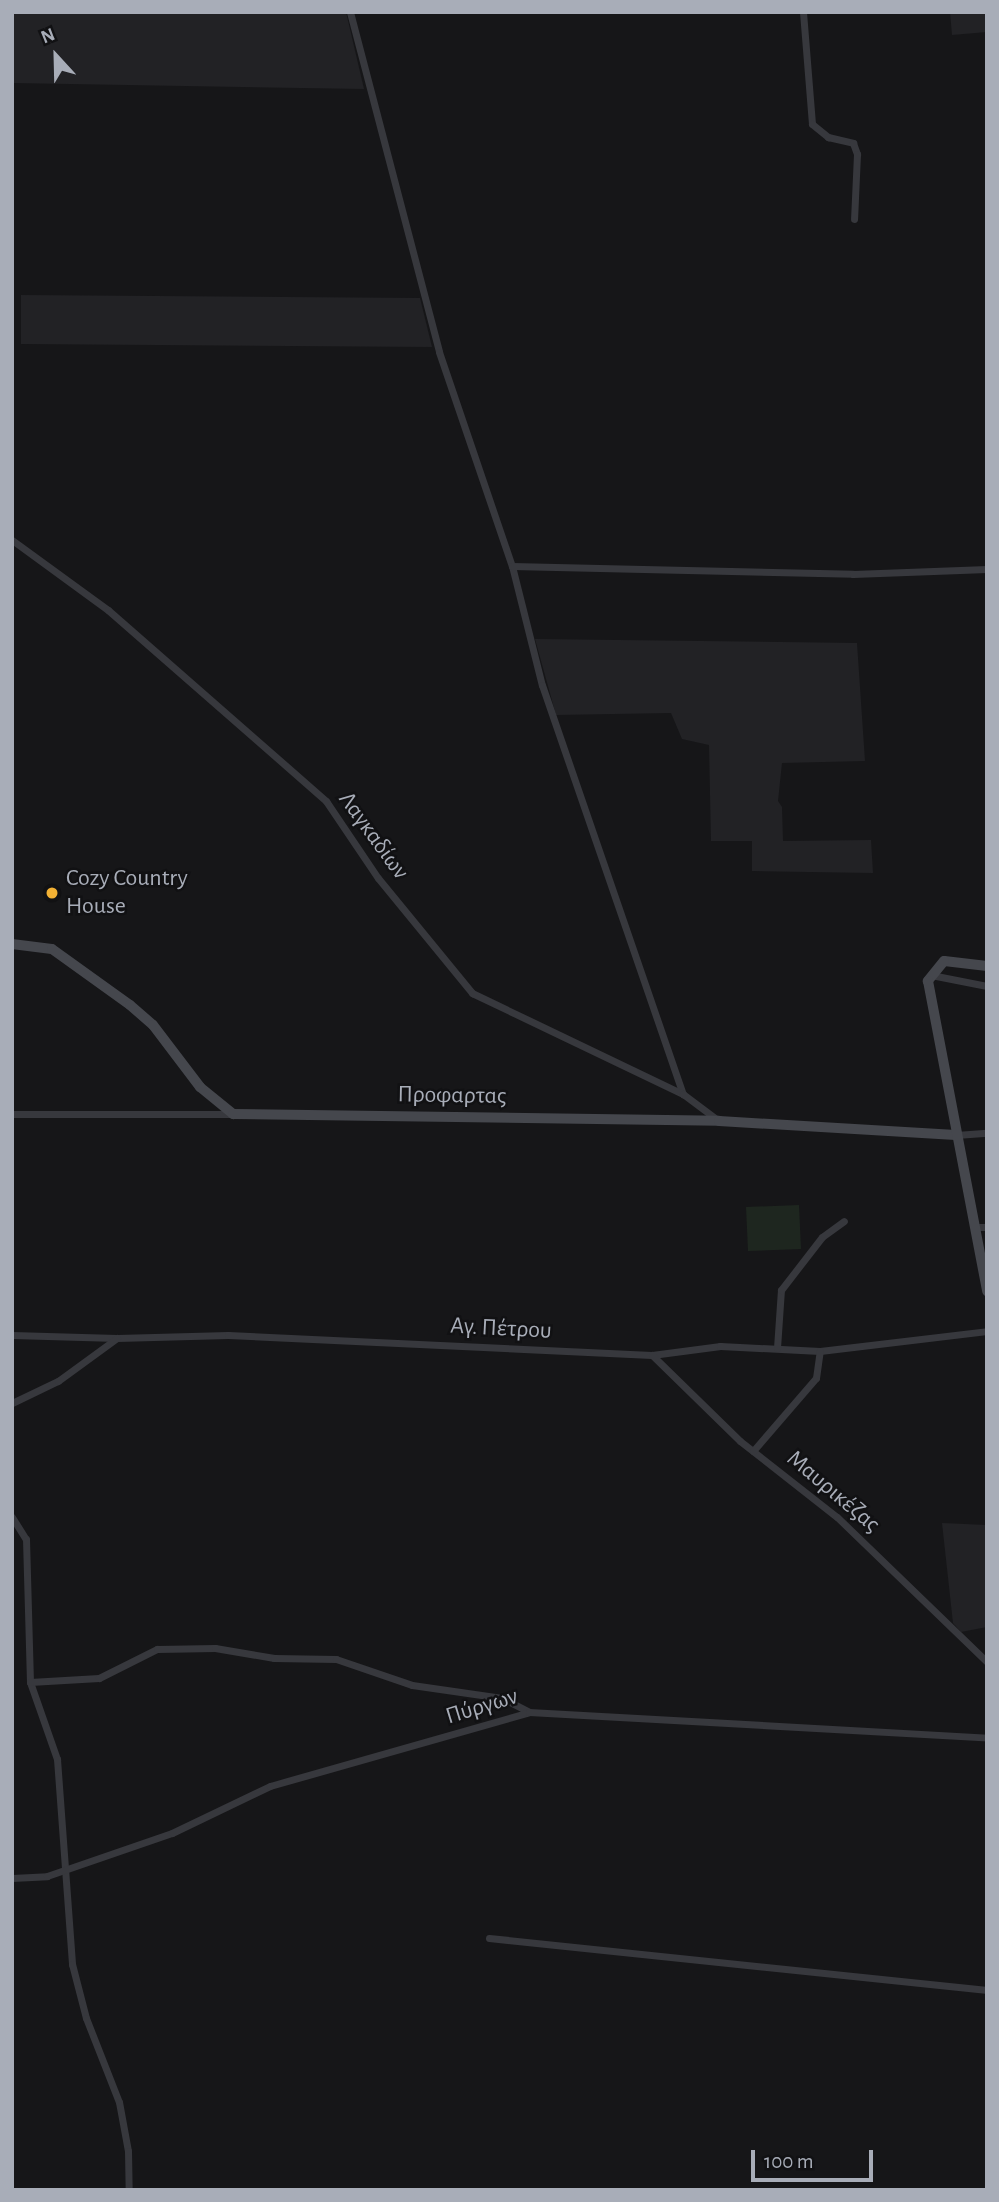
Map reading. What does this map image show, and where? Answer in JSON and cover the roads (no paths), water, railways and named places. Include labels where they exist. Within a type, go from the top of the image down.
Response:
[{"type":"street","points":[[350,12],[439,352],[512,566],[542,685],[682,1094]]},
{"type":"street","points":[[803,12],[812,124],[828,137],[853,143],[857,154],[854,219]]},
{"type":"street","name":"Λαγκαδίων","points":[[12,540],[108,610],[326,801],[378,878],[472,993],[682,1094],[719,1121]]},
{"type":"street","points":[[512,566],[853,574],[987,569]]},
{"type":"street","points":[[12,944],[52,949],[130,1005],[153,1025],[200,1087],[233,1114]]},
{"type":"street","points":[[987,966],[952,960],[938,963],[930,975],[930,1002],[987,1291]]},
{"type":"street","points":[[930,975],[987,986]]},
{"type":"street","points":[[12,1114],[233,1114]]},
{"type":"street","name":"Προφαρτας","points":[[233,1114],[719,1121],[956,1135]]},
{"type":"street","points":[[956,1135],[987,1133]]},
{"type":"street","points":[[777,1348],[781,1290],[822,1237],[844,1221]]},
{"type":"street","points":[[974,1227],[987,1227]]},
{"type":"street","name":"Αγ. Πέτρου","points":[[12,1335],[117,1338],[228,1335],[652,1355],[720,1346],[820,1351],[987,1331]]},
{"type":"street","points":[[12,1403],[58,1381],[117,1338]]},
{"type":"street","points":[[753,1451],[816,1378],[820,1351]]},
{"type":"street","name":"Μαυρικέζας","points":[[652,1355],[753,1451],[837,1517],[987,1662]]},
{"type":"street","points":[[12,1517],[26,1539],[30,1682],[57,1759],[67,1869],[63,1881],[72,1964],[86,2018],[119,2102],[128,2151],[129,2190]]},
{"type":"street","points":[[30,1682],[99,1678],[157,1649],[215,1648],[274,1658],[336,1659],[412,1685],[502,1698],[529,1712]]},
{"type":"street","name":"Πύργων","points":[[12,1878],[67,1869],[172,1833],[270,1786],[529,1712],[987,1738]]},
{"type":"street","points":[[489,1938],[987,1990]]},
{"type":"place","name":"Cozy Country House","points":[[52,893]]}]
